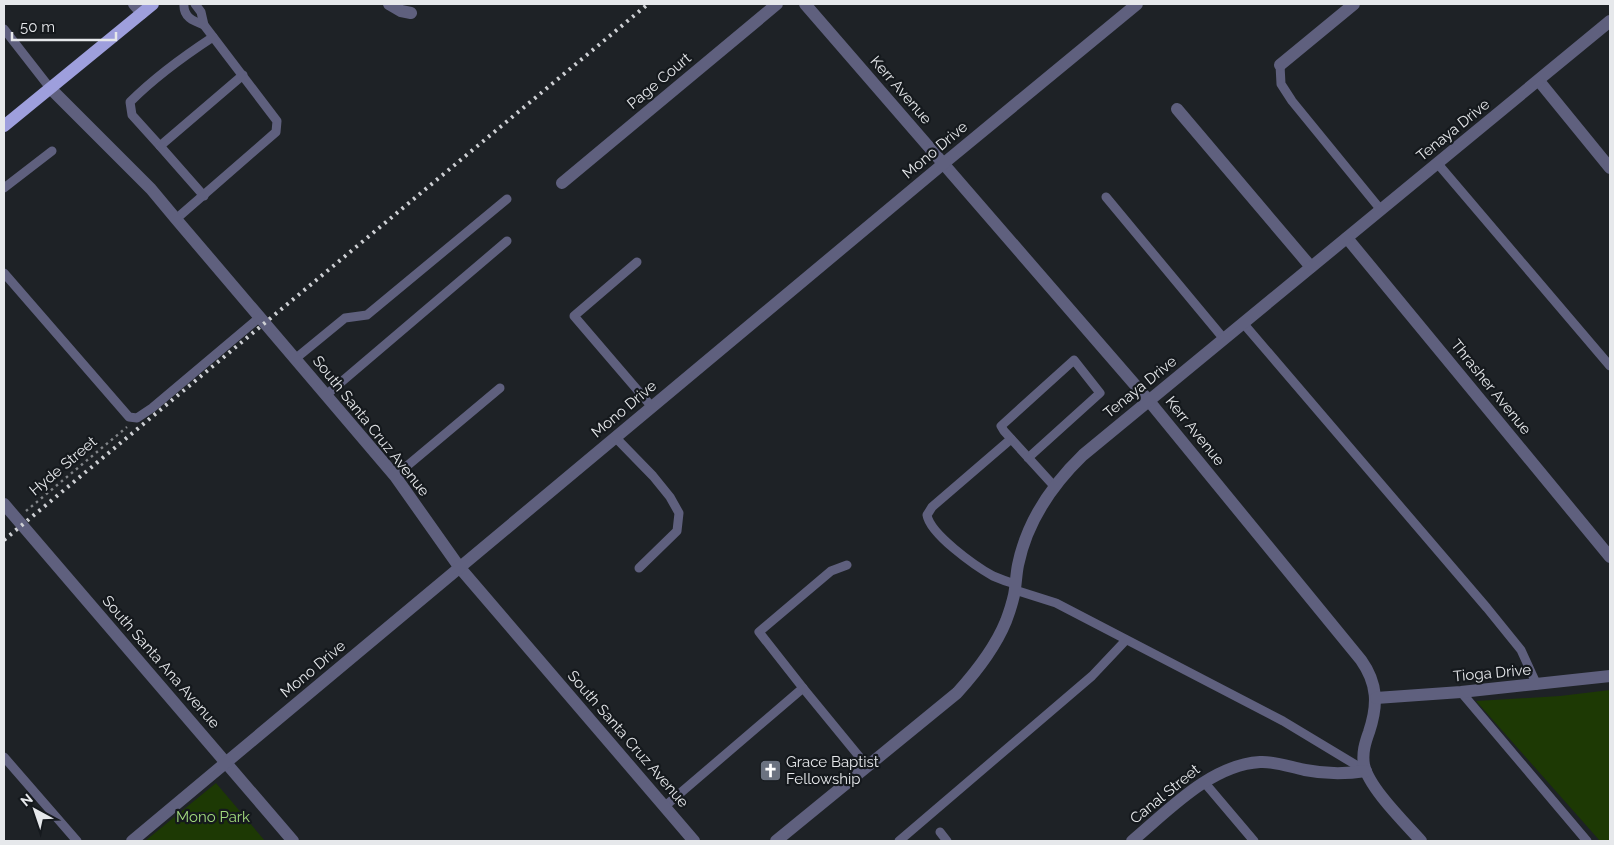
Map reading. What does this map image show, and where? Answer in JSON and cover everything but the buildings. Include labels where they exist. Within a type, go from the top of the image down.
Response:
[{"type":"main road","points":[[4,124],[50,88],[138,8],[153,4]]},
{"type":"street","points":[[389,4],[411,14]]},
{"type":"street","name":"Page Court","points":[[562,183],[777,4]]},
{"type":"street","name":"Kerr Avenue","points":[[805,4],[1149,401],[1361,660],[1370,677],[1376,698],[1374,717],[1363,750],[1366,771],[1378,791],[1420,841]]},
{"type":"street","name":"Mono Drive","points":[[132,841],[1137,4]]},
{"type":"street","points":[[1280,65],[1354,4]]},
{"type":"street","name":"Tenaya Drive","points":[[776,841],[957,693],[974,675],[988,655],[1006,620],[1024,542],[1035,516],[1054,486],[1083,455],[1610,21]]},
{"type":"street","points":[[1539,81],[1610,168]]},
{"type":"street","name":"South Santa Cruz Avenue","points":[[50,88],[151,189],[395,476],[460,568],[694,841]]},
{"type":"street","points":[[1177,109],[1312,267]]},
{"type":"street","name":"Thrasher Avenue","points":[[1347,238],[1610,557]]},
{"type":"street","name":"South Santa Ana Avenue","points":[[4,504],[293,841]]},
{"type":"street","name":"Tioga Drive","points":[[1376,698],[1461,692],[1610,676]]},
{"type":"street","name":"Canal Street","points":[[1132,841],[1204,782],[1239,766],[1260,762],[1326,773],[1366,771]]},
{"type":"lane","points":[[184,4],[184,10],[191,20],[204,25]]},
{"type":"lane","points":[[176,219],[276,132],[277,121],[204,25],[201,12],[195,4]]},
{"type":"lane","points":[[4,29],[50,88]]},
{"type":"lane","points":[[204,196],[132,115],[130,102],[148,90],[213,36]]},
{"type":"lane","points":[[1280,65],[1281,84],[1292,101],[1382,210]]},
{"type":"lane","points":[[160,146],[177,125],[210,98],[243,75]]},
{"type":"lane","points":[[4,188],[52,150]]},
{"type":"lane","points":[[1438,164],[1610,366]]},
{"type":"lane","points":[[1106,197],[1224,339]]},
{"type":"lane","points":[[295,359],[345,318],[367,315],[507,199]]},
{"type":"lane","points":[[326,395],[507,241]]},
{"type":"lane","points":[[637,262],[574,316],[652,407]]},
{"type":"lane","points":[[4,273],[129,417],[137,418],[152,408],[260,317]]},
{"type":"lane","points":[[1243,323],[1487,608],[1521,650],[1537,684]]},
{"type":"lane","points":[[1028,458],[1100,393],[1074,360],[1000,426],[1028,458],[1054,486]]},
{"type":"lane","points":[[395,476],[500,388]]},
{"type":"lane","points":[[615,437],[670,496],[679,513],[677,531],[639,568]]},
{"type":"lane","points":[[1011,439],[932,507],[927,514],[932,526],[959,553],[993,576],[1056,603],[1283,721],[1366,771]]},
{"type":"lane","points":[[847,565],[831,571],[759,632],[866,766]]},
{"type":"lane","points":[[899,841],[1092,676],[1126,640]]},
{"type":"lane","points":[[664,807],[803,688]]},
{"type":"lane","points":[[1461,692],[1587,841]]},
{"type":"lane","points":[[4,757],[77,841]]},
{"type":"lane","points":[[1204,782],[1254,841]]},
{"type":"lane","points":[[940,832],[948,841]]},
{"type":"path","name":"Hyde Street","points":[[17,519],[137,418]]},
{"type":"green space","points":[[1610,690],[1610,841],[1600,841],[1476,701],[1560,696]]},
{"type":"green space","name":"Mono Park","points":[[216,783],[265,841],[145,841]]},
{"type":"railway","points":[[4,540],[648,4]]},
{"type":"place","name":"Grace Baptist Fellowship","points":[[770,771]]}]
